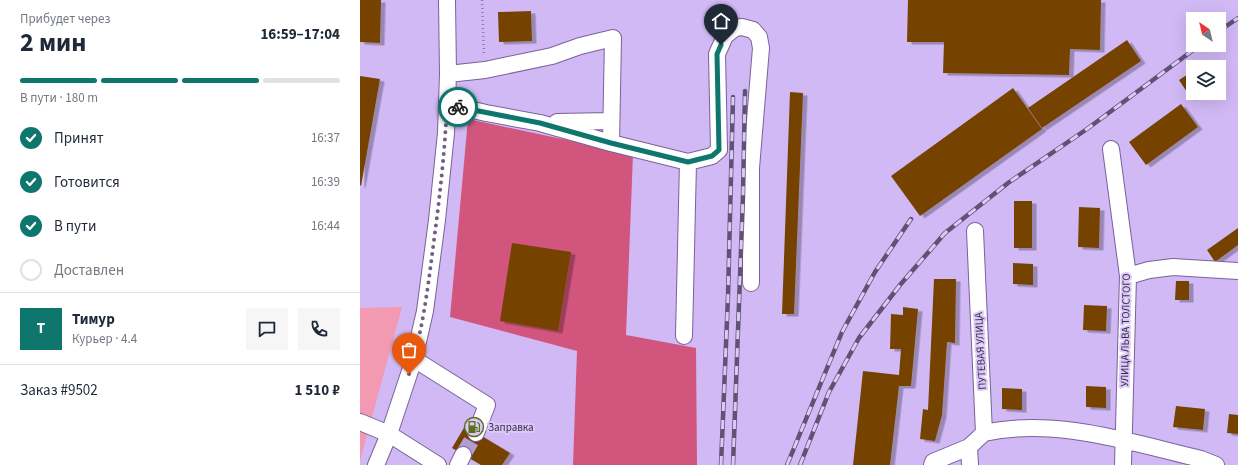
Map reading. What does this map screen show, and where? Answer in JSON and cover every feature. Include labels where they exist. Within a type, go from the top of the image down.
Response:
[{"type":"street","points":[[376,465],[389,434],[414,359],[425,311],[446,133],[448,74],[447,0]]},
{"type":"street","points":[[447,104],[540,123],[611,143],[688,162],[712,156],[719,150],[717,54],[725,36],[734,28],[742,27],[753,30],[759,37],[761,48],[751,168],[751,283]]},
{"type":"street","points":[[448,74],[485,70],[552,56],[580,46],[613,38],[611,143]]},
{"type":"street","points":[[540,123],[611,121]]},
{"type":"street","name":"УЛИЦА ЛЬВА ТОЛСТОГО","points":[[1111,149],[1128,276],[1123,465]]},
{"type":"street","points":[[684,336],[688,162]]},
{"type":"street","name":"ПУТЕВАЯ УЛИЦА","points":[[975,231],[984,433]]},
{"type":"street","points":[[1128,276],[1149,270],[1173,267],[1238,271]]},
{"type":"street","points":[[414,359],[487,405],[476,433]]},
{"type":"street","points":[[360,422],[389,434],[438,465]]},
{"type":"street","points":[[932,465],[933,462],[970,446],[984,433],[1001,429],[1058,429],[1123,440],[1201,459],[1216,465]]},
{"type":"street","points":[[970,446],[970,465]]},
{"type":"path","points":[[482,0],[485,70]]},
{"type":"shaded area","points":[[468,119],[633,154],[626,335],[696,348],[697,465],[573,465],[577,351],[450,317]]},
{"type":"shaded area","points":[[402,307],[360,461],[360,308]]},
{"type":"building","points":[[360,0],[381,0],[380,43],[360,42]]},
{"type":"building","points":[[908,0],[1101,0],[1100,50],[1070,49],[1069,75],[943,73],[944,42],[907,42]]},
{"type":"building","points":[[531,11],[532,41],[499,42],[498,12]]},
{"type":"building","points":[[1127,40],[1141,61],[1042,128],[1028,108]]},
{"type":"building","points":[[360,76],[380,79],[361,186],[360,185]]},
{"type":"building","points":[[1186,76],[1186,90],[1179,80]]},
{"type":"building","points":[[1013,88],[1042,129],[920,216],[891,176]]},
{"type":"building","points":[[790,92],[803,93],[794,314],[782,314]]},
{"type":"building","points":[[1181,104],[1198,127],[1146,165],[1129,142]]},
{"type":"building","points":[[1014,201],[1032,201],[1032,248],[1014,248]]},
{"type":"building","points":[[1079,207],[1100,208],[1099,248],[1078,247]]},
{"type":"building","points":[[1238,228],[1238,245],[1215,262],[1207,250]]},
{"type":"building","points":[[512,243],[571,252],[558,331],[500,321]]},
{"type":"building","points":[[1013,263],[1033,264],[1033,285],[1013,284]]},
{"type":"building","points":[[934,279],[956,279],[955,343],[947,342],[942,415],[935,441],[920,439],[923,409],[928,410]]},
{"type":"building","points":[[1176,281],[1189,281],[1189,300],[1175,300]]},
{"type":"building","points":[[1084,305],[1107,306],[1106,331],[1083,330]]},
{"type":"building","points":[[903,307],[918,309],[911,386],[899,386],[890,465],[853,465],[863,371],[899,375],[901,349],[890,349],[891,314],[903,315]]},
{"type":"building","points":[[1086,386],[1106,387],[1106,408],[1086,407]]},
{"type":"building","points":[[1002,388],[1022,389],[1022,410],[1002,409]]},
{"type":"building","points":[[1176,406],[1205,409],[1203,430],[1173,427]]},
{"type":"building","points":[[1229,414],[1238,415],[1238,434],[1227,433]]},
{"type":"building","points":[[465,426],[510,453],[502,465],[481,465],[452,448]]},
{"type":"tunnel","points":[[463,455],[476,433]]},
{"type":"railway","points":[[1226,26],[1238,18]]},
{"type":"railway","points":[[800,465],[829,392],[859,338],[900,285],[945,233],[1008,183],[1087,129],[1191,52]]},
{"type":"railway","points":[[733,465],[743,196],[745,91]]},
{"type":"railway","points":[[721,465],[728,296],[733,97]]},
{"type":"railway","points":[[787,465],[842,332],[875,272],[911,219]]},
{"type":"way so far","points":[[409,374],[425,311],[437,220],[446,133],[447,104],[458,107]]},
{"type":"place","name":"Заправка","points":[[474,427]]},
{"type":"route","points":[[458,107],[540,123],[611,143],[688,162],[712,156],[719,150],[717,54],[721,45]]}]
